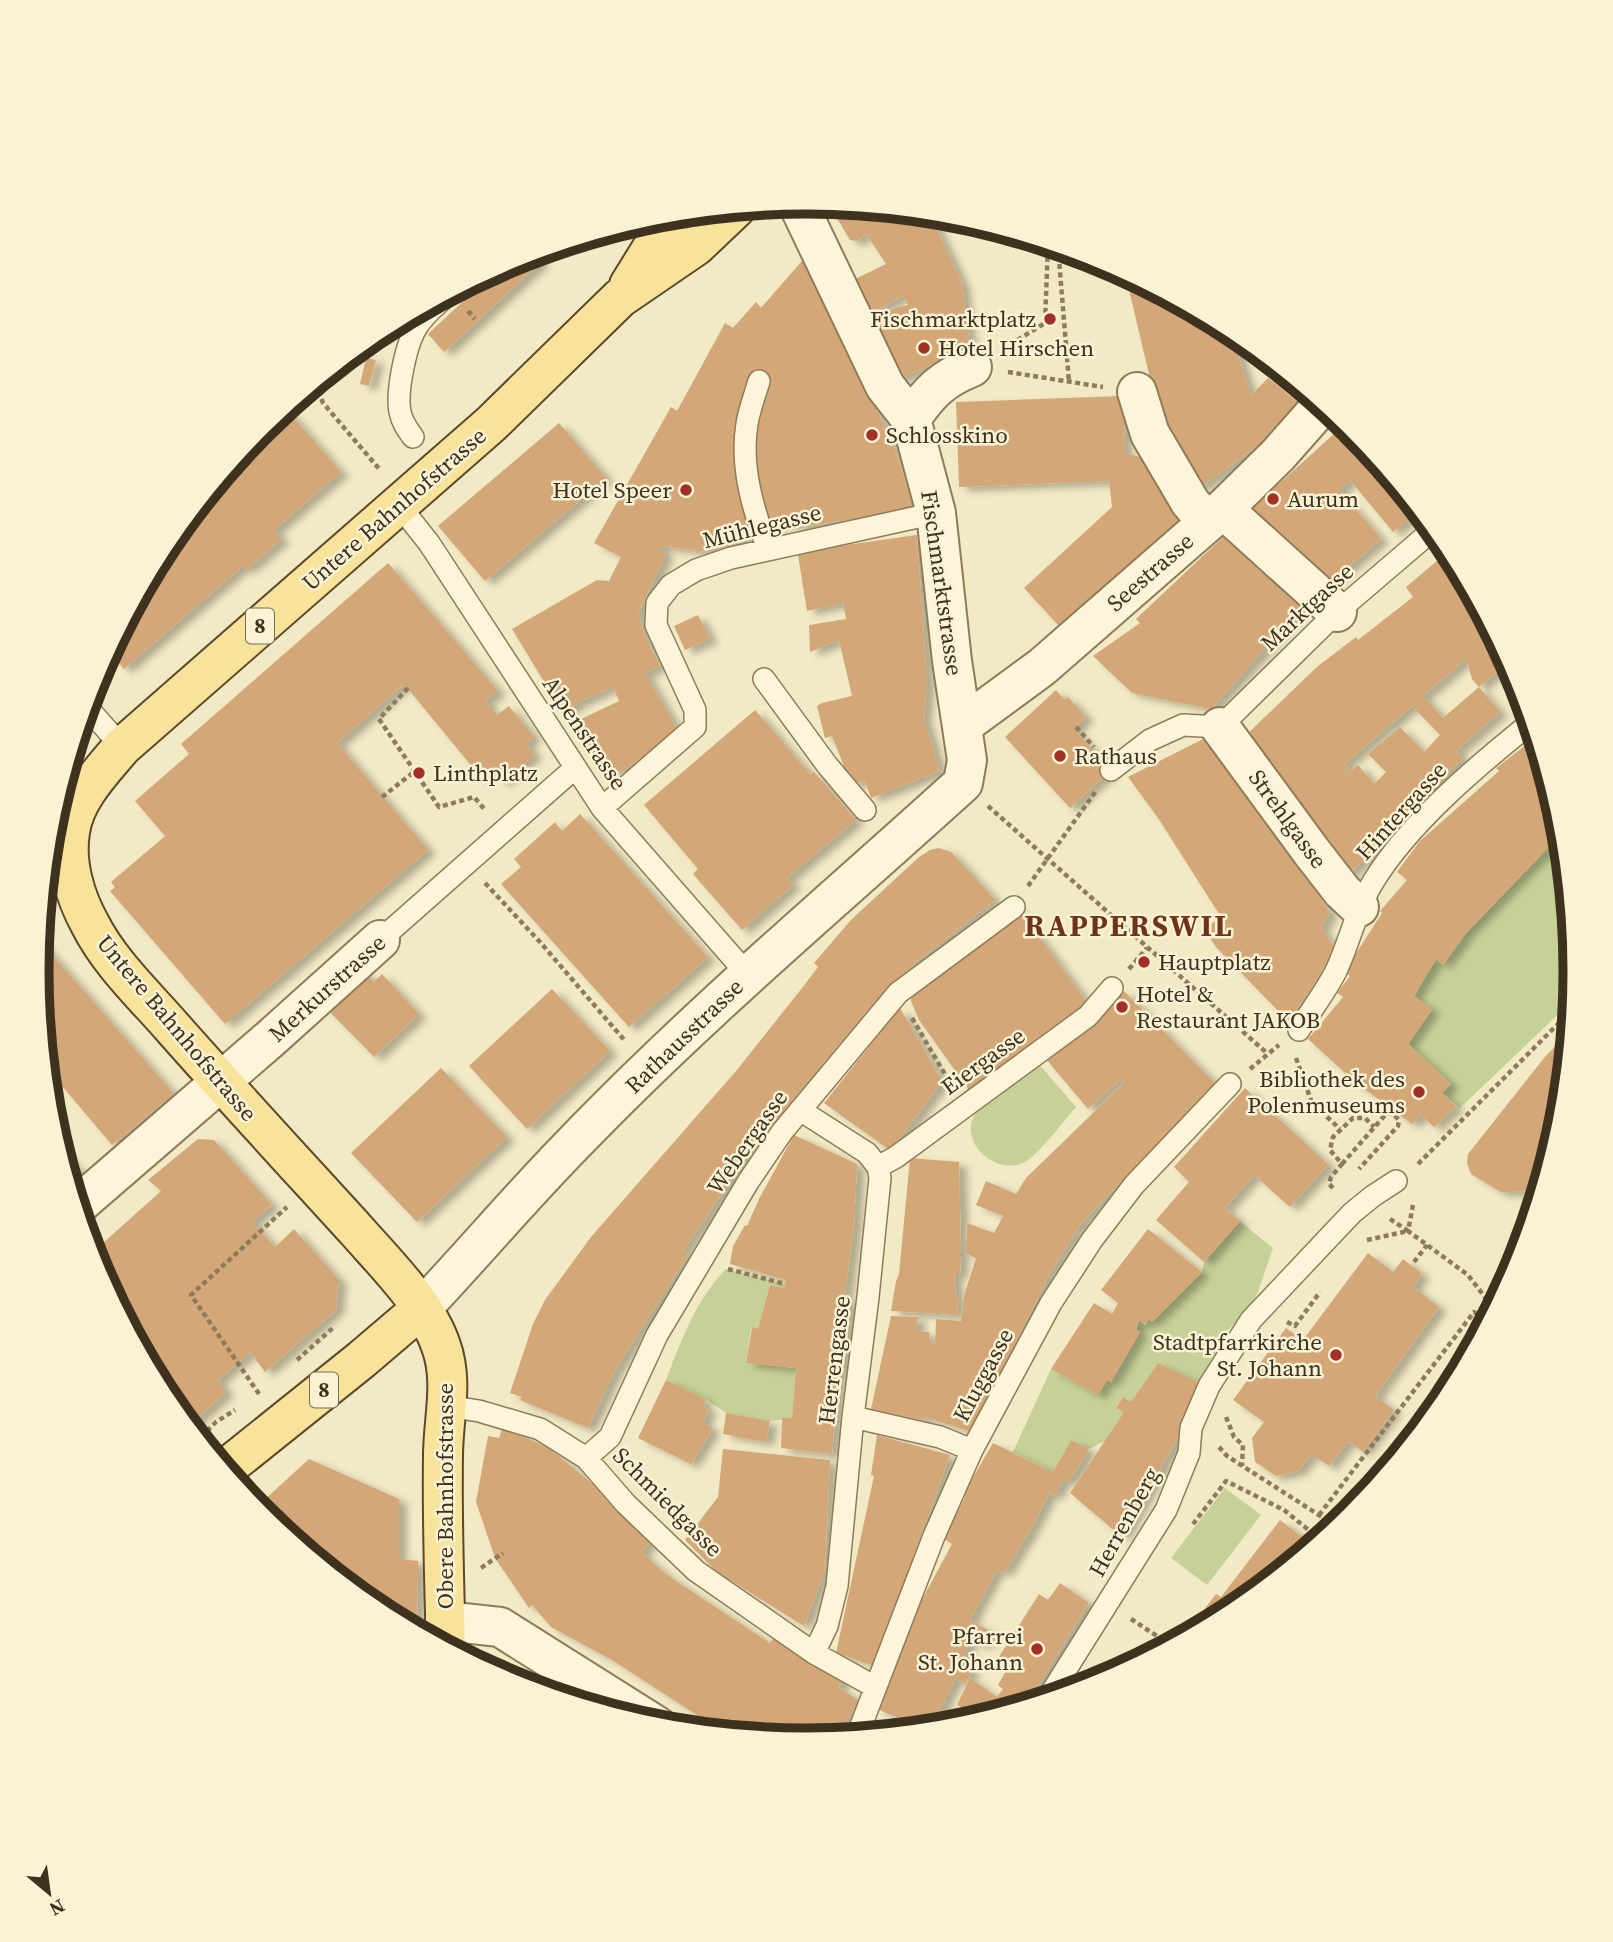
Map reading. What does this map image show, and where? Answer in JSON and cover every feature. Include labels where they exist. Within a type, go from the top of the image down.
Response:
[{"type":"main road","name":"Untere Bahnhofstrasse","points":[[63,828],[85,794],[122,747],[491,424],[620,298],[696,246],[726,218]]},
{"type":"main road","name":"Untere Bahnhofstrasse","points":[[620,298],[665,227]]},
{"type":"main road","name":"Untere Bahnhofstrasse","points":[[61,838],[90,925],[126,974],[219,1081],[372,1248],[422,1308]]},
{"type":"main road","name":"Obere Bahnhofstrasse","points":[[422,1308],[441,1346],[448,1385],[443,1454],[445,1634]]},
{"type":"main road","name":"8","points":[[232,1464],[422,1308]]},
{"type":"street","name":"Fischmarktstrasse","points":[[803,214],[885,386],[911,419],[936,513],[952,661],[967,760],[963,783]]},
{"type":"street","points":[[911,419],[929,393],[952,374],[972,367]]},
{"type":"street","points":[[1137,392],[1150,434],[1190,502],[1215,516],[1337,612]]},
{"type":"street","name":"Seestrasse","points":[[963,725],[1042,667],[1215,516],[1278,455],[1317,411]]},
{"type":"street","name":"Strehlgasse","points":[[1220,727],[1342,891],[1359,907]]},
{"type":"street","name":"Rathausstrasse","points":[[422,1308],[573,1144],[649,1069],[748,975],[963,783]]},
{"type":"street","name":"Merkurstrasse","points":[[85,1199],[380,940]]},
{"type":"street","points":[[445,1634],[500,1627],[564,1683],[601,1700]]},
{"type":"lane","points":[[413,437],[406,428],[400,409],[408,346],[418,326],[429,314]]},
{"type":"lane","points":[[759,381],[747,424],[746,458],[754,513],[768,549]]},
{"type":"lane","name":"Alpenstrasse","points":[[398,505],[429,543],[603,808],[748,975]]},
{"type":"lane","name":"Mühlegasse","points":[[603,808],[695,727],[695,710],[656,625],[657,603],[671,585],[696,570],[768,549],[936,513]]},
{"type":"lane","name":"Marktgasse","points":[[1220,727],[1337,612],[1425,535]]},
{"type":"lane","points":[[764,679],[827,765],[865,810]]},
{"type":"lane","points":[[94,715],[122,747]]},
{"type":"lane","points":[[1111,769],[1150,740],[1183,725],[1220,727]]},
{"type":"lane","name":"Hintergasse","points":[[1299,1030],[1335,973],[1350,939],[1359,907],[1374,880],[1430,812],[1484,761],[1524,728]]},
{"type":"lane","name":"Merkurstrasse","points":[[380,940],[575,768]]},
{"type":"lane","name":"Webergasse","points":[[586,1458],[610,1437],[657,1335],[701,1259],[782,1132],[898,993],[1014,907]]},
{"type":"lane","name":"Eiergasse","points":[[878,1167],[896,1157],[1088,1016],[1112,988]]},
{"type":"lane","name":"Kluggasse","points":[[860,1727],[934,1536],[972,1450],[1051,1303],[1091,1240],[1134,1185],[1230,1084]]},
{"type":"lane","points":[[800,1110],[867,1153],[878,1167]]},
{"type":"lane","name":"Herrengasse","points":[[814,1653],[827,1626],[837,1586],[852,1417],[874,1244],[880,1178],[878,1167]]},
{"type":"lane","name":"Herrenberg","points":[[1056,1686],[1166,1510],[1189,1453],[1191,1428],[1209,1386],[1251,1320],[1352,1213],[1396,1181]]},
{"type":"lane","name":"Schmiedgasse","points":[[447,1405],[479,1411],[540,1429],[586,1458],[626,1504],[696,1571],[814,1653],[875,1687]]},
{"type":"lane","points":[[852,1417],[940,1437],[972,1450]]},
{"type":"path","points":[[972,367],[1045,323],[1048,253]]},
{"type":"path","points":[[1059,257],[1069,382]]},
{"type":"path","points":[[972,367],[1137,392]]},
{"type":"path","points":[[319,391],[323,403],[381,471]]},
{"type":"path","points":[[379,719],[408,688]]},
{"type":"path","points":[[370,714],[379,719],[439,807],[474,797],[503,833]]},
{"type":"path","points":[[1076,727],[1096,748]]},
{"type":"path","points":[[1014,907],[1111,769]]},
{"type":"path","points":[[382,797],[415,771]]},
{"type":"path","points":[[963,783],[1268,1055]]},
{"type":"path","points":[[468,864],[540,942],[649,1069]]},
{"type":"path","points":[[898,993],[948,1077],[959,1111]]},
{"type":"path","points":[[1396,1181],[1424,1158],[1562,1020]]},
{"type":"path","points":[[1295,1055],[1312,1103],[1340,1129]]},
{"type":"path","points":[[1333,1188],[1329,1184],[1331,1177],[1374,1127],[1386,1114],[1398,1115],[1398,1126],[1362,1166]]},
{"type":"path","points":[[1342,1164],[1335,1157],[1330,1145],[1340,1129],[1353,1118],[1359,1117],[1365,1118],[1374,1127]]},
{"type":"path","points":[[1408,1231],[1414,1199]]},
{"type":"path","points":[[269,1385],[259,1394],[191,1294],[290,1205]]},
{"type":"path","points":[[1391,1220],[1468,1275],[1488,1302]]},
{"type":"path","points":[[1362,1241],[1408,1231]]},
{"type":"path","points":[[1414,1262],[1427,1245]]},
{"type":"path","points":[[701,1259],[717,1267],[785,1284]]},
{"type":"path","points":[[1282,1321],[1295,1326],[1325,1284]]},
{"type":"path","points":[[1319,1515],[1474,1312],[1481,1317]]},
{"type":"path","points":[[288,1368],[335,1326]]},
{"type":"path","points":[[1225,1415],[1234,1437],[1243,1445],[1242,1466]]},
{"type":"path","points":[[1233,1460],[1327,1521]]},
{"type":"path","points":[[1191,1527],[1226,1481],[1284,1510],[1314,1533]]},
{"type":"path","points":[[475,1571],[503,1553]]},
{"type":"path","points":[[1108,1604],[1162,1639]]},
{"type":"green space","points":[[1553,844],[1558,872],[1564,971],[1562,1010],[1460,1108],[1442,1093],[1451,1084],[1408,1044],[1432,1010],[1414,996],[1436,959],[1443,965],[1466,933]]},
{"type":"green space","points":[[1038,1063],[1076,1107],[1028,1160],[1017,1165],[993,1161],[983,1155],[976,1145],[971,1135],[971,1123],[977,1111]]},
{"type":"green space","points":[[1240,1221],[1273,1248],[1258,1292],[1249,1309],[1225,1333],[1200,1383],[1158,1363],[1131,1402],[1123,1397],[1116,1407],[1124,1412],[1105,1441],[1089,1449],[1071,1440],[1053,1472],[1013,1452],[1051,1369],[1098,1395],[1107,1380],[1111,1381],[1139,1332],[1136,1330],[1139,1320],[1145,1325],[1149,1319],[1152,1322],[1202,1272],[1204,1262]]},
{"type":"green space","points":[[726,1269],[785,1284],[784,1288],[770,1285],[758,1329],[751,1328],[746,1362],[796,1368],[792,1418],[770,1421],[726,1413],[706,1399],[666,1380],[698,1307]]},
{"type":"green space","points":[[1225,1488],[1261,1515],[1207,1585],[1171,1558]]},
{"type":"building","points":[[835,215],[935,225],[962,283],[970,349],[896,380],[867,322],[895,308],[908,305],[903,296],[864,317],[847,283],[886,264],[866,234],[857,241],[850,240]]},
{"type":"building","points":[[807,255],[899,460],[914,510],[807,526],[780,523],[780,526],[767,529],[740,483],[746,519],[753,539],[708,552],[661,546],[660,549],[666,553],[638,614],[647,642],[660,666],[645,673],[678,731],[622,772],[602,769],[577,737],[581,719],[619,701],[613,687],[583,700],[563,713],[512,629],[597,580],[609,581],[621,557],[594,543],[671,407],[677,411],[725,323],[733,328],[756,302],[761,308]]},
{"type":"building","points":[[541,262],[444,352],[428,334],[475,290]]},
{"type":"building","points":[[1128,286],[1185,315],[1236,347],[1251,395],[1268,378],[1301,405],[1272,435],[1198,489],[1163,433]]},
{"type":"building","points":[[366,358],[376,360],[369,386],[360,384]]},
{"type":"building","points":[[1123,396],[1125,453],[1140,457],[1180,519],[1060,627],[1024,588],[1112,507],[1109,481],[959,487],[956,402]]},
{"type":"building","points":[[292,416],[341,472],[274,530],[282,539],[246,570],[243,566],[124,669],[116,660],[127,636],[150,592],[177,550],[237,472]]},
{"type":"building","points":[[559,423],[606,478],[485,581],[438,526]]},
{"type":"building","points":[[1337,431],[1376,472],[1412,517],[1393,532],[1350,480],[1339,490],[1381,539],[1328,584],[1251,509]]},
{"type":"building","points":[[917,535],[927,681],[924,719],[940,771],[871,798],[865,781],[851,784],[832,736],[825,738],[817,706],[852,696],[839,640],[810,652],[809,625],[846,619],[843,603],[807,611],[798,555],[818,549]]},
{"type":"building","points":[[1223,537],[1304,605],[1211,709],[1132,693],[1093,656],[1140,623],[1136,619]]},
{"type":"building","points":[[1441,558],[1463,592],[1488,640],[1484,643],[1494,653],[1501,669],[1479,687],[1500,712],[1456,751],[1463,759],[1347,876],[1242,739],[1318,666],[1356,637],[1358,640],[1413,597],[1406,587]],"holes":[[[1466,659],[1472,679],[1479,687],[1443,718],[1423,696]],[[1412,706],[1440,735],[1424,752],[1400,727],[1368,754],[1386,772],[1374,784],[1358,765],[1347,774],[1345,771],[1348,768],[1345,764]]]},
{"type":"building","points":[[388,563],[498,691],[485,701],[497,715],[509,706],[534,737],[526,744],[534,755],[502,782],[493,771],[483,780],[404,684],[337,743],[428,850],[225,1024],[110,891],[115,887],[111,882],[165,836],[135,801],[189,754],[181,744]]},
{"type":"building","points":[[698,615],[710,639],[685,650],[674,626]]},
{"type":"building","name":"Rathaus","points":[[1056,690],[1065,700],[1068,697],[1086,717],[1074,729],[1111,770],[1070,808],[1005,737]]},
{"type":"building","points":[[755,710],[810,774],[814,772],[856,820],[787,878],[793,885],[742,930],[693,874],[698,869],[644,805]]},
{"type":"building","points":[[1209,736],[1330,913],[1321,928],[1336,949],[1289,1022],[1216,947],[1204,929],[1221,917],[1158,818],[1128,777]]},
{"type":"building","points":[[1528,743],[1553,844],[1466,933],[1443,965],[1436,959],[1414,996],[1432,1009],[1408,1044],[1451,1084],[1442,1093],[1456,1106],[1434,1127],[1421,1115],[1412,1124],[1355,1082],[1308,1039],[1343,997],[1337,993],[1350,976],[1344,972],[1382,913],[1380,911],[1407,880],[1397,872],[1420,841],[1499,771],[1496,768]]},
{"type":"building","points":[[580,814],[708,957],[629,1027],[501,884],[521,867],[514,859],[555,822],[562,831]]},
{"type":"building","points":[[939,848],[951,852],[995,900],[916,962],[872,1005],[756,1144],[683,1251],[688,1255],[614,1372],[588,1428],[520,1400],[522,1397],[510,1393],[533,1324],[545,1300],[591,1237],[736,1071],[818,967],[814,963],[851,920],[919,857]]},
{"type":"building","points":[[1014,907],[1088,1004],[969,1090],[919,1020],[911,1001],[912,991]]},
{"type":"building","points":[[50,952],[174,1094],[112,1145],[57,1080],[51,1021]]},
{"type":"building","points":[[362,970],[374,982],[382,974],[419,1014],[374,1057],[324,1006]]},
{"type":"building","points":[[552,989],[610,1051],[527,1129],[469,1066]]},
{"type":"building","points":[[1124,991],[1216,1084],[1082,1222],[1052,1270],[972,1432],[924,1417],[923,1420],[871,1409],[891,1316],[918,1317],[916,1331],[929,1332],[929,1338],[935,1347],[936,1319],[961,1321],[964,1296],[976,1258],[966,1254],[967,1223],[994,1233],[1003,1216],[976,1205],[986,1181],[1016,1194],[1026,1178],[1124,1083],[1121,1079],[1088,1109],[1046,1059],[1075,1038]]},
{"type":"building","points":[[900,1008],[942,1081],[891,1151],[824,1103]]},
{"type":"building","points":[[1560,1041],[1549,1119],[1531,1191],[1501,1192],[1471,1174],[1467,1163],[1468,1154]]},
{"type":"building","points":[[441,1068],[507,1137],[417,1222],[351,1153]]},
{"type":"building","points":[[1245,1088],[1328,1164],[1290,1207],[1254,1175],[1225,1208],[1240,1221],[1204,1262],[1156,1220],[1189,1182],[1174,1167]]},
{"type":"building","points":[[794,1135],[857,1164],[854,1226],[845,1295],[845,1299],[850,1300],[843,1372],[839,1372],[832,1454],[781,1448],[782,1418],[792,1418],[796,1368],[746,1363],[752,1327],[758,1329],[770,1285],[784,1288],[786,1280],[730,1264],[733,1246],[745,1225],[747,1226]]},
{"type":"building","points":[[198,1139],[214,1140],[272,1205],[252,1222],[275,1247],[294,1229],[339,1280],[336,1310],[265,1372],[250,1352],[218,1380],[226,1392],[197,1419],[150,1350],[127,1306],[101,1245],[161,1191],[148,1180]]},
{"type":"building","points":[[910,1158],[959,1162],[961,1255],[960,1274],[955,1274],[954,1283],[955,1296],[959,1296],[957,1315],[891,1311],[899,1274]]},
{"type":"building","points":[[1148,1229],[1202,1272],[1152,1322],[1149,1319],[1145,1325],[1139,1320],[1136,1330],[1140,1332],[1111,1382],[1107,1380],[1098,1395],[1051,1369],[1094,1303],[1112,1314],[1118,1303],[1101,1290]]},
{"type":"building","name":"Stadtpfarrkirche St. Johann","points":[[1368,1253],[1393,1272],[1403,1259],[1422,1274],[1413,1287],[1439,1307],[1375,1396],[1394,1410],[1363,1452],[1348,1441],[1329,1466],[1311,1454],[1298,1471],[1276,1476],[1255,1462],[1252,1438],[1264,1422],[1233,1400],[1286,1328],[1303,1340]]},
{"type":"building","points":[[1158,1363],[1200,1383],[1176,1441],[1122,1537],[1070,1493],[1124,1412],[1116,1408],[1123,1397],[1131,1402]]},
{"type":"building","points":[[666,1380],[706,1399],[703,1406],[709,1410],[703,1423],[713,1428],[691,1464],[638,1438]]},
{"type":"building","points":[[726,1413],[770,1421],[766,1442],[723,1434]]},
{"type":"building","points":[[503,1427],[549,1448],[618,1505],[650,1543],[641,1552],[667,1575],[770,1643],[775,1636],[844,1679],[838,1687],[859,1701],[843,1726],[845,1727],[757,1727],[707,1722],[612,1660],[551,1627],[532,1605],[529,1608],[495,1558],[476,1502],[488,1436],[499,1438]]},
{"type":"building","points":[[877,1435],[950,1455],[872,1665],[836,1653],[874,1476],[871,1475]]},
{"type":"building","points":[[1071,1440],[1089,1449],[1069,1482],[1063,1479],[1055,1496],[1050,1492],[1004,1573],[997,1569],[970,1620],[992,1632],[983,1645],[970,1639],[962,1663],[972,1669],[966,1683],[955,1679],[937,1717],[907,1722],[877,1709],[920,1593],[924,1596],[952,1544],[944,1539],[965,1497],[962,1496],[993,1443],[1053,1472]]},
{"type":"building","points":[[723,1449],[830,1460],[825,1569],[804,1626],[717,1572],[685,1540],[718,1497]]},
{"type":"building","points":[[309,1459],[399,1499],[399,1559],[418,1561],[417,1620],[345,1572],[307,1541],[264,1500]]},
{"type":"building","points":[[1280,1520],[1307,1540],[1268,1572],[1196,1620],[1216,1594],[1221,1597]]},
{"type":"building","points":[[1060,1583],[1089,1603],[1033,1693],[969,1711],[957,1705],[970,1678],[997,1697],[1003,1689],[998,1685],[1006,1671],[995,1663],[1039,1594],[1048,1600]]},
{"type":"place","name":"Fischmarktplatz","points":[[1050,319]]},
{"type":"place","name":"Hotel Hirschen","points":[[924,348]]},
{"type":"place","name":"Schlosskino","points":[[872,435]]},
{"type":"place","name":"Hotel Speer","points":[[686,490]]},
{"type":"place","name":"Aurum","points":[[1273,499]]},
{"type":"place","name":"Rathaus","points":[[1060,756]]},
{"type":"place","name":"Linthplatz","points":[[419,773]]},
{"type":"place","name":"Hauptplatz","points":[[1144,962]]},
{"type":"place","name":"Hotel & Restaurant JAKOB","points":[[1122,1007]]},
{"type":"place","name":"Bibliothek des Polenmuseums","points":[[1419,1092]]},
{"type":"place","name":"Stadtpfarrkirche St. Johann","points":[[1336,1355]]},
{"type":"place","name":"Pfarrei St. Johann","points":[[1037,1649]]},
{"type":"district","name":"RAPPERSWIL","points":[[1129,926]]}]
